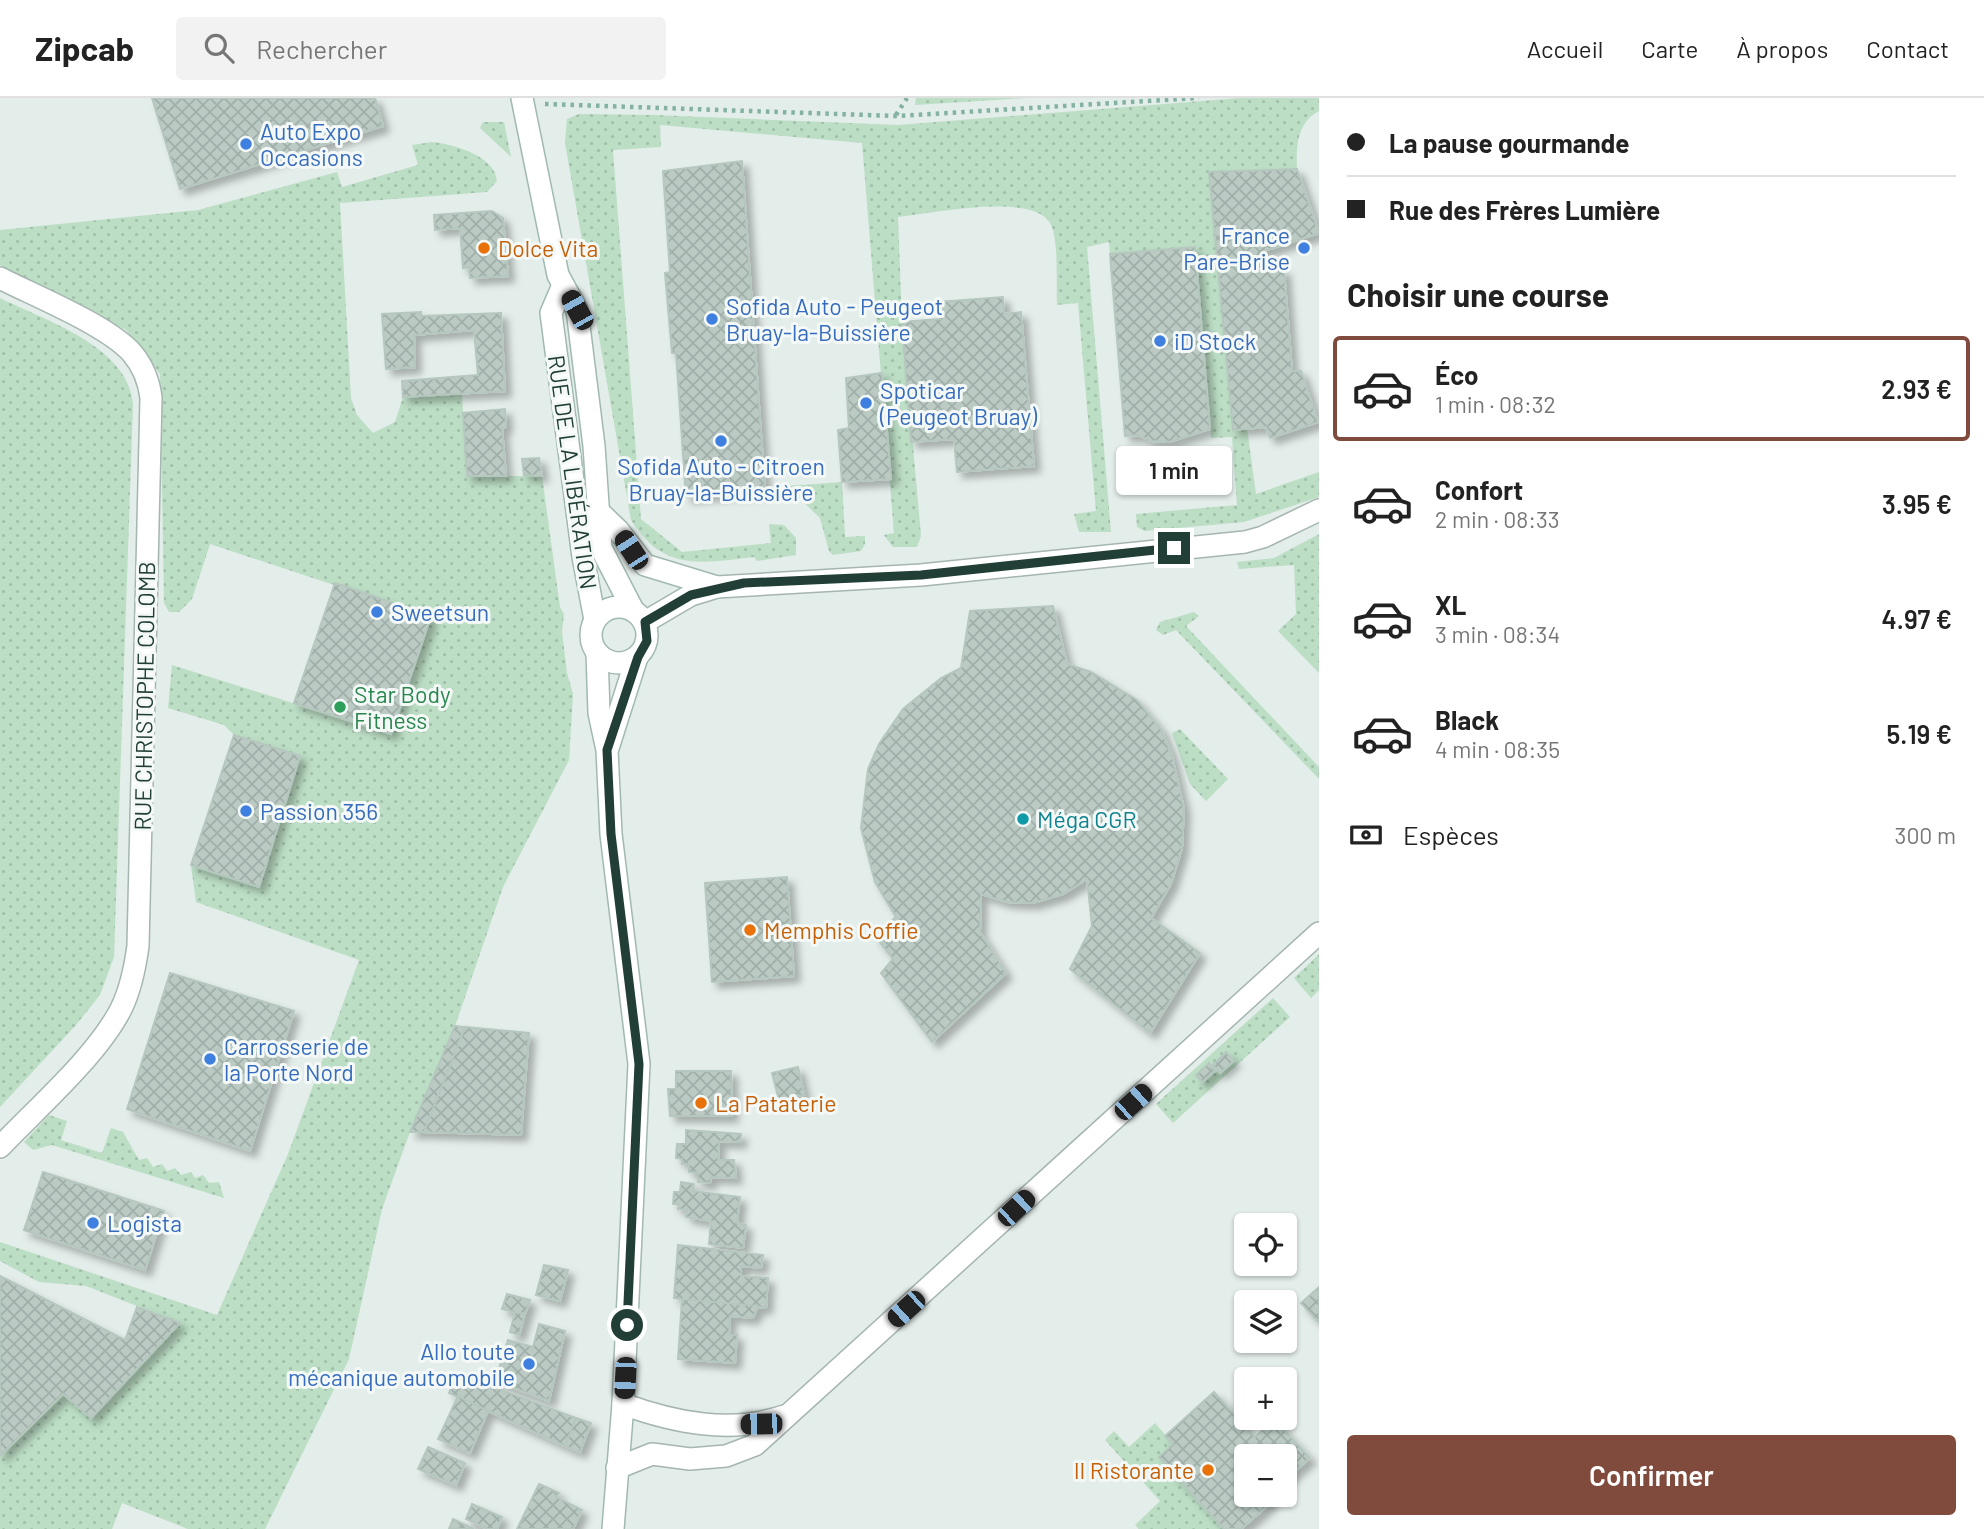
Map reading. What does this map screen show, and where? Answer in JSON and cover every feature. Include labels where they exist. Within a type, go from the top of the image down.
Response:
[{"type":"street","name":"RUE DE LA LIBÉRATION","points":[[523,101],[563,285],[577,310],[594,446],[596,509],[601,548],[639,616]]},
{"type":"street","name":"RUE CHRISTOPHE COLOMB","points":[[0,278],[72,315],[131,352],[144,372],[151,398],[138,946],[134,975],[121,1009],[100,1039],[0,1147]]},
{"type":"street","name":"RUE DE LA LIBÉRATION","points":[[563,285],[551,313],[583,557],[595,620]]},
{"type":"street","points":[[596,509],[618,530],[645,565],[717,587]]},
{"type":"street","points":[[639,616],[717,587],[921,575],[1245,542],[1263,537],[1319,510]]},
{"type":"street","points":[[607,750],[638,657],[647,641],[639,616],[625,607],[608,609],[595,620],[591,637],[597,653],[599,713],[607,750],[611,834],[639,1064],[623,1404],[613,1529]]},
{"type":"street","points":[[597,653],[617,663],[638,657]]},
{"type":"street","points":[[617,1468],[652,1454],[690,1460],[726,1456],[755,1446],[1319,933]]},
{"type":"street","points":[[623,1404],[657,1416],[706,1425],[761,1424],[789,1415]]},
{"type":"path","points":[[896,116],[907,98]]},
{"type":"path","points":[[523,101],[896,116],[1199,98]]},
{"type":"green space","points":[[916,98],[1026,98],[915,105]]},
{"type":"green space","points":[[1240,98],[1319,98],[1319,111],[1306,122],[1299,136],[1297,169],[1209,173],[1233,429],[1247,428],[1256,494],[1319,472],[1319,497],[1244,522],[1145,531],[1137,527],[1136,514],[1237,505],[1232,437],[1211,438],[1193,247],[1110,254],[1109,242],[1087,247],[1111,532],[1079,532],[1074,514],[1096,511],[1078,303],[1057,305],[1054,232],[1041,215],[1025,209],[957,209],[898,217],[902,322],[921,536],[917,547],[893,547],[884,535],[894,533],[862,143],[660,125],[661,147],[613,150],[641,519],[682,552],[771,543],[769,524],[784,525],[796,538],[796,555],[757,561],[754,557],[700,562],[670,556],[656,549],[643,537],[631,520],[565,143],[567,119],[579,114],[655,115],[898,125]]},
{"type":"green space","points":[[483,122],[504,122],[511,157],[480,128]]},
{"type":"green space","points":[[432,142],[451,145],[481,158],[495,172],[497,181],[487,192],[340,203],[351,398],[357,415],[373,433],[395,422],[403,397],[462,394],[467,476],[542,476],[560,607],[564,614],[562,632],[567,673],[573,694],[569,760],[503,887],[455,1026],[410,1132],[382,1209],[349,1359],[265,1529],[188,1529],[122,1503],[112,1529],[0,1529],[0,1456],[63,1394],[91,1418],[180,1323],[86,1286],[39,1282],[0,1261],[0,1242],[217,1315],[288,1154],[359,960],[196,902],[191,865],[260,886],[300,756],[234,735],[224,725],[168,708],[172,665],[391,734],[431,617],[210,544],[192,599],[179,612],[169,612],[164,603],[160,374],[126,330],[0,265],[0,230],[198,210],[337,172],[342,187],[418,165],[412,145]]},
{"type":"green space","points":[[0,298],[61,326],[101,351],[117,366],[128,384],[133,404],[114,957],[100,995],[0,1107]]},
{"type":"green space","points":[[842,482],[845,537],[865,536],[865,544],[861,551],[833,555],[829,551],[820,518],[787,486]]},
{"type":"green space","points":[[1319,534],[1319,673],[1278,631],[1296,614],[1294,565],[1239,569],[1237,562],[1274,558]]},
{"type":"green space","points":[[1194,612],[1199,616],[1186,626],[1319,767],[1319,779],[1176,630],[1163,635],[1156,630],[1160,622]]},
{"type":"green space","points":[[1180,729],[1228,779],[1206,801],[1190,784],[1172,733]]},
{"type":"green space","points":[[1319,954],[1319,990],[1311,998],[1294,978]]},
{"type":"green space","points":[[1273,998],[1290,1017],[1173,1123],[1156,1104]]},
{"type":"green space","points":[[49,1115],[67,1121],[61,1140],[102,1153],[111,1128],[123,1132],[139,1160],[147,1158],[153,1167],[162,1164],[167,1171],[175,1168],[181,1175],[191,1172],[195,1178],[203,1175],[209,1183],[219,1182],[224,1198],[52,1145],[33,1150],[24,1142]]},
{"type":"green space","points":[[1155,1423],[1173,1444],[1159,1457],[1224,1529],[1139,1529],[1135,1525],[1160,1501],[1105,1440],[1114,1431],[1129,1447]]},
{"type":"building","name":"Auto Expo Occasions","points":[[152,98],[375,98],[383,126],[180,189]]},
{"type":"building","name":"Sofida Auto - Peugeot Bruay-la-Buissière","points":[[742,161],[765,490],[686,497],[676,353],[672,353],[665,273],[670,272],[663,171]]},
{"type":"building","points":[[1297,169],[1319,233],[1264,251],[1266,270],[1284,269],[1292,371],[1301,371],[1318,422],[1270,438],[1266,427],[1233,430],[1209,172]]},
{"type":"building","name":"Dolce Vita","points":[[492,211],[503,218],[508,276],[470,278],[469,267],[463,268],[460,228],[435,230],[434,215]]},
{"type":"building","name":"iD Stock","points":[[1195,247],[1210,429],[1169,442],[1152,441],[1138,435],[1125,436],[1110,254]]},
{"type":"building","points":[[1003,297],[1004,314],[1021,312],[1034,466],[957,472],[954,439],[911,442],[902,322],[940,319],[939,302]]},
{"type":"building","points":[[421,312],[421,316],[501,313],[505,391],[403,397],[402,381],[478,375],[474,330],[414,335],[415,367],[386,369],[382,314]]},
{"type":"building","name":"Spoticar (Peugeot Bruay)","points":[[882,373],[891,479],[842,482],[838,430],[849,428],[846,378]]},
{"type":"building","points":[[505,409],[506,427],[502,428],[506,476],[467,476],[463,413]]},
{"type":"building","points":[[539,458],[542,476],[524,475],[522,459]]},
{"type":"building","points":[[335,583],[431,616],[391,734],[294,703]]},
{"type":"building","name":"Méga CGR","points":[[1053,606],[1067,664],[1091,672],[1137,700],[1161,729],[1172,756],[1184,809],[1182,848],[1171,884],[1151,918],[1200,953],[1150,1033],[1070,969],[1092,926],[1087,879],[1063,894],[1033,903],[1007,902],[981,894],[980,932],[1006,973],[932,1042],[881,973],[893,959],[875,936],[896,917],[875,882],[861,828],[868,769],[879,744],[903,709],[941,678],[961,668],[970,611]]},
{"type":"building","name":"Passion 356","points":[[234,735],[300,756],[259,887],[191,865]]},
{"type":"building","name":"Memphis Coffie","points":[[787,877],[794,976],[712,982],[705,883]]},
{"type":"building","points":[[170,973],[294,1011],[250,1151],[127,1109]]},
{"type":"building","points":[[455,1026],[465,1027],[424,1132],[410,1132]]},
{"type":"building","points":[[465,1027],[529,1033],[521,1135],[424,1132]]},
{"type":"building","points":[[1226,1052],[1234,1061],[1220,1073],[1213,1065]]},
{"type":"building","points":[[1209,1063],[1215,1071],[1202,1082],[1196,1075]]},
{"type":"building","points":[[798,1067],[804,1095],[779,1100],[772,1073]]},
{"type":"building","name":"La Pataterie","points":[[676,1071],[731,1071],[732,1116],[670,1116],[668,1089],[676,1089]]},
{"type":"building","points":[[686,1130],[741,1134],[740,1142],[719,1141],[718,1160],[734,1160],[736,1178],[711,1177],[710,1183],[698,1182],[698,1173],[689,1172],[689,1164],[682,1164],[682,1159],[676,1158],[677,1144],[686,1144]]},
{"type":"building","points":[[43,1172],[164,1211],[145,1270],[24,1230]]},
{"type":"building","points":[[681,1182],[694,1184],[693,1191],[740,1197],[737,1223],[746,1225],[743,1248],[709,1244],[711,1221],[686,1217],[687,1210],[678,1209],[679,1204],[673,1204],[674,1192],[680,1192]]},
{"type":"building","points":[[678,1245],[763,1255],[761,1268],[741,1266],[741,1276],[768,1278],[766,1308],[674,1298]]},
{"type":"building","points":[[544,1265],[568,1270],[560,1301],[536,1295]]},
{"type":"building","points":[[0,1276],[125,1340],[137,1307],[180,1323],[91,1418],[63,1394],[0,1456]]},
{"type":"building","points":[[1319,1287],[1319,1323],[1301,1303]]},
{"type":"building","points":[[507,1294],[530,1300],[525,1314],[502,1309]]},
{"type":"building","points":[[682,1299],[758,1306],[753,1318],[730,1316],[729,1335],[737,1335],[735,1363],[678,1359]]},
{"type":"building","points":[[515,1312],[525,1314],[519,1335],[510,1332]]},
{"type":"building","name":"Allo toute mécanique automobile","points":[[539,1324],[565,1331],[549,1401],[495,1381],[508,1340],[533,1347]]},
{"type":"building","points":[[457,1373],[576,1418],[565,1446],[449,1393]]},
{"type":"building","name":"Il Ristorante","points":[[1214,1392],[1234,1414],[1234,1430],[1249,1430],[1255,1437],[1262,1430],[1284,1430],[1310,1458],[1297,1470],[1297,1444],[1234,1444],[1234,1507],[1266,1507],[1241,1529],[1224,1529],[1159,1457],[1173,1444],[1165,1436]]},
{"type":"building","points":[[458,1396],[488,1411],[470,1453],[438,1439]]},
{"type":"building","points":[[576,1418],[591,1423],[580,1452],[565,1446]]},
{"type":"building","points":[[428,1447],[465,1463],[456,1485],[418,1469]]},
{"type":"building","points":[[539,1484],[559,1493],[556,1497],[582,1510],[573,1529],[517,1529]]},
{"type":"building","points":[[472,1504],[502,1517],[497,1529],[488,1529],[466,1519]]},
{"type":"building","points":[[453,1519],[474,1529],[449,1529]]},
{"type":"place","name":"Auto Expo Occasions","points":[[246,144]]},
{"type":"place","name":"Dolce Vita","points":[[484,248]]},
{"type":"place","name":"France Pare-Brise","points":[[1304,248]]},
{"type":"place","name":"Sofida Auto - Peugeot Bruay-la-Buissière","points":[[712,319]]},
{"type":"place","name":"iD Stock","points":[[1160,341]]},
{"type":"place","name":"Spoticar (Peugeot Bruay)","points":[[866,403]]},
{"type":"place","name":"Sofida Auto - Citroen Bruay-la-Buissière","points":[[721,441]]},
{"type":"place","name":"Sweetsun","points":[[377,612]]},
{"type":"place","name":"Star Body Fitness","points":[[340,707]]},
{"type":"place","name":"Passion 356","points":[[246,811]]},
{"type":"place","name":"Méga CGR","points":[[1023,819]]},
{"type":"place","name":"Memphis Coffie","points":[[750,930]]},
{"type":"place","name":"Carrosserie de la Porte Nord","points":[[210,1059]]},
{"type":"place","name":"La Pataterie","points":[[701,1103]]},
{"type":"place","name":"Logista","points":[[93,1223]]},
{"type":"place","name":"Allo toute mécanique automobile","points":[[529,1364]]},
{"type":"place","name":"Il Ristorante","points":[[1208,1470]]},
{"type":"route","points":[[627,1325],[639,1064],[611,834],[607,750],[638,657],[647,641],[645,622],[691,595],[744,583],[921,575],[1174,548]]}]
